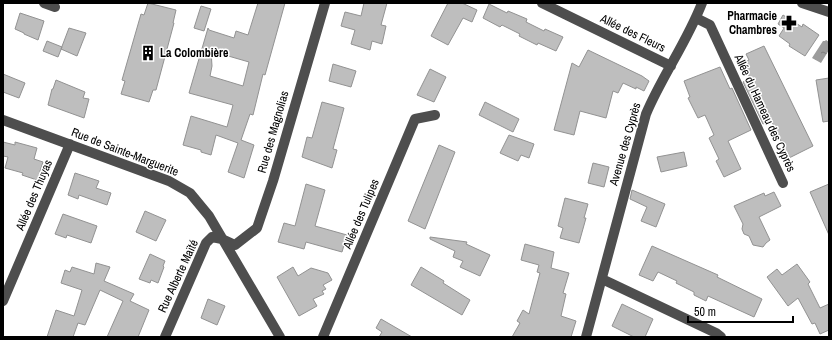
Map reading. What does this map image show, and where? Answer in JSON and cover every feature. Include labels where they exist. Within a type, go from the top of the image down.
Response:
[{"type":"street","points":[[44,3],[55,7]]},
{"type":"street","name":"Rue des Magnolias","points":[[222,239],[235,245],[257,228],[325,3]]},
{"type":"street","name":"Allée des Fleurs","points":[[542,3],[671,66]]},
{"type":"street","name":"Avenue des Cyprès","points":[[586,337],[646,114],[656,90],[671,66],[696,18],[702,3]]},
{"type":"street","points":[[802,3],[829,12]]},
{"type":"street","name":"Allée du Hameau des Cyprès","points":[[696,18],[710,25],[783,183]]},
{"type":"street","name":"Allée des Tulipes","points":[[323,337],[415,119],[435,115]]},
{"type":"street","name":"Rue de Sainte-Marguerite","points":[[3,120],[169,181],[190,193],[210,216],[280,337]]},
{"type":"street","name":"Allée des Thuyas","points":[[3,301],[70,144]]},
{"type":"street","name":"Rue Alberte Maïté","points":[[165,337],[206,243],[212,237],[222,239]]},
{"type":"street","points":[[602,278],[721,337]]},
{"type":"water","points":[[826,40],[829,42],[829,50],[821,63],[812,58],[823,41]]},
{"type":"building","name":"La Colombière","points":[[148,3],[176,10],[174,23],[156,90],[153,90],[149,102],[121,94],[125,81],[122,80],[141,14],[144,15]]},
{"type":"building","points":[[258,3],[285,3],[265,75],[263,74],[253,115],[250,114],[241,140],[254,145],[244,178],[228,172],[238,143],[216,135],[211,155],[201,152],[201,150],[183,145],[191,116],[227,127],[233,105],[189,93],[208,28],[209,30],[234,38],[236,31],[248,35]],"holes":[[[211,51],[249,62],[243,86],[210,76],[212,66]]]},
{"type":"building","points":[[364,3],[387,3],[381,25],[386,26],[382,44],[372,41],[370,50],[351,44],[355,30],[341,26],[345,12],[361,16]]},
{"type":"building","points":[[448,3],[462,3],[477,10],[472,22],[463,18],[448,45],[431,36]]},
{"type":"building","points":[[489,4],[507,13],[508,11],[527,19],[526,22],[544,31],[545,29],[563,37],[556,51],[538,43],[537,45],[502,25],[500,27],[483,18]]},
{"type":"building","points":[[201,6],[211,9],[204,31],[194,28]]},
{"type":"building","points":[[20,13],[44,21],[38,40],[15,29]]},
{"type":"building","points":[[783,15],[802,27],[803,24],[819,35],[805,56],[789,46],[790,44],[779,36],[784,28],[778,24]]},
{"type":"building","points":[[69,28],[86,33],[77,56],[61,49]]},
{"type":"building","points":[[47,41],[62,47],[58,57],[43,51]]},
{"type":"building","points":[[764,46],[813,146],[789,158],[771,120],[763,124],[743,82],[750,78],[743,63],[749,60],[746,54]]},
{"type":"building","points":[[588,50],[642,76],[649,81],[644,91],[623,83],[618,93],[613,91],[606,118],[580,111],[574,135],[554,130],[572,63],[579,67]]},
{"type":"building","points":[[333,64],[356,71],[351,87],[329,81]]},
{"type":"building","points":[[720,67],[730,89],[732,88],[751,130],[728,141],[741,169],[724,177],[716,161],[719,159],[709,138],[714,135],[705,115],[698,118],[688,98],[690,97],[684,81]]},
{"type":"building","points":[[430,69],[446,77],[434,102],[417,95]]},
{"type":"building","points":[[3,74],[25,83],[19,98],[3,92]]},
{"type":"building","points":[[829,78],[829,121],[823,122],[816,80]]},
{"type":"building","points":[[56,80],[85,92],[83,98],[89,99],[84,118],[48,105]]},
{"type":"building","points":[[322,102],[344,108],[333,149],[337,150],[332,168],[302,157],[307,137],[312,138]]},
{"type":"building","points":[[485,102],[519,119],[513,132],[479,115]]},
{"type":"building","points":[[509,135],[534,144],[529,158],[521,155],[518,161],[500,153]]},
{"type":"building","points":[[3,142],[15,145],[15,142],[37,148],[34,159],[43,162],[37,180],[22,175],[23,173],[5,168],[8,157],[3,156]]},
{"type":"building","points":[[439,145],[455,152],[425,229],[408,221]]},
{"type":"building","points":[[684,152],[687,166],[661,172],[657,157]]},
{"type":"building","points":[[593,163],[609,167],[604,187],[588,183]]},
{"type":"building","points":[[75,173],[99,181],[96,188],[111,193],[107,205],[79,195],[78,199],[68,195]]},
{"type":"building","points":[[306,184],[325,190],[315,226],[347,235],[342,252],[306,242],[304,249],[278,242],[284,223],[295,226]]},
{"type":"building","points":[[829,184],[829,235],[810,192]]},
{"type":"building","points":[[632,190],[665,204],[656,227],[641,221],[647,207],[630,199]]},
{"type":"building","points":[[774,192],[781,206],[759,217],[770,240],[763,247],[753,245],[749,236],[744,234],[742,229],[743,224],[734,206],[764,193],[765,196]]},
{"type":"building","points":[[565,198],[588,204],[579,243],[560,238],[563,228],[558,226]]},
{"type":"building","points":[[145,211],[166,220],[156,241],[136,232]]},
{"type":"building","points":[[63,214],[97,226],[91,243],[67,235],[66,238],[55,234]]},
{"type":"building","points":[[430,237],[467,242],[466,244],[490,255],[480,276],[460,267],[463,261],[453,257],[455,251],[430,239]]},
{"type":"building","points":[[525,244],[554,252],[551,268],[569,273],[563,293],[566,294],[561,316],[576,321],[571,337],[512,337],[520,323],[517,321],[523,310],[529,314],[540,273],[537,272],[539,265],[521,260]]},
{"type":"building","points":[[652,246],[718,275],[717,277],[762,299],[754,317],[708,296],[706,301],[694,295],[694,292],[676,283],[677,281],[658,272],[653,281],[639,275]]},
{"type":"building","points":[[150,254],[165,261],[158,283],[151,280],[150,283],[139,279]]},
{"type":"building","points":[[96,263],[110,267],[104,281],[134,294],[130,301],[149,310],[138,337],[107,337],[123,301],[100,290],[85,325],[78,323],[73,337],[47,337],[56,310],[74,316],[82,290],[61,283],[65,270],[70,272],[72,267],[94,274]]},
{"type":"building","points":[[797,264],[810,282],[808,284],[820,308],[829,304],[829,330],[820,334],[815,323],[812,324],[798,298],[788,306],[767,277],[777,269],[782,275]]},
{"type":"building","points":[[293,267],[298,276],[311,268],[328,273],[332,280],[323,285],[326,289],[322,291],[324,294],[313,299],[317,306],[299,316],[277,277]]},
{"type":"building","points":[[421,267],[444,281],[443,283],[470,300],[462,315],[411,285]]},
{"type":"building","points":[[208,299],[225,306],[217,325],[201,318]]},
{"type":"building","points":[[622,304],[653,319],[645,337],[634,337],[612,326]]},
{"type":"building","points":[[381,319],[412,337],[379,337],[382,332],[376,328]]},
{"type":"place","name":"Pharmacie Chambres","points":[[789,23]]},
{"type":"place","name":"La Colombière","points":[[148,53]]}]
